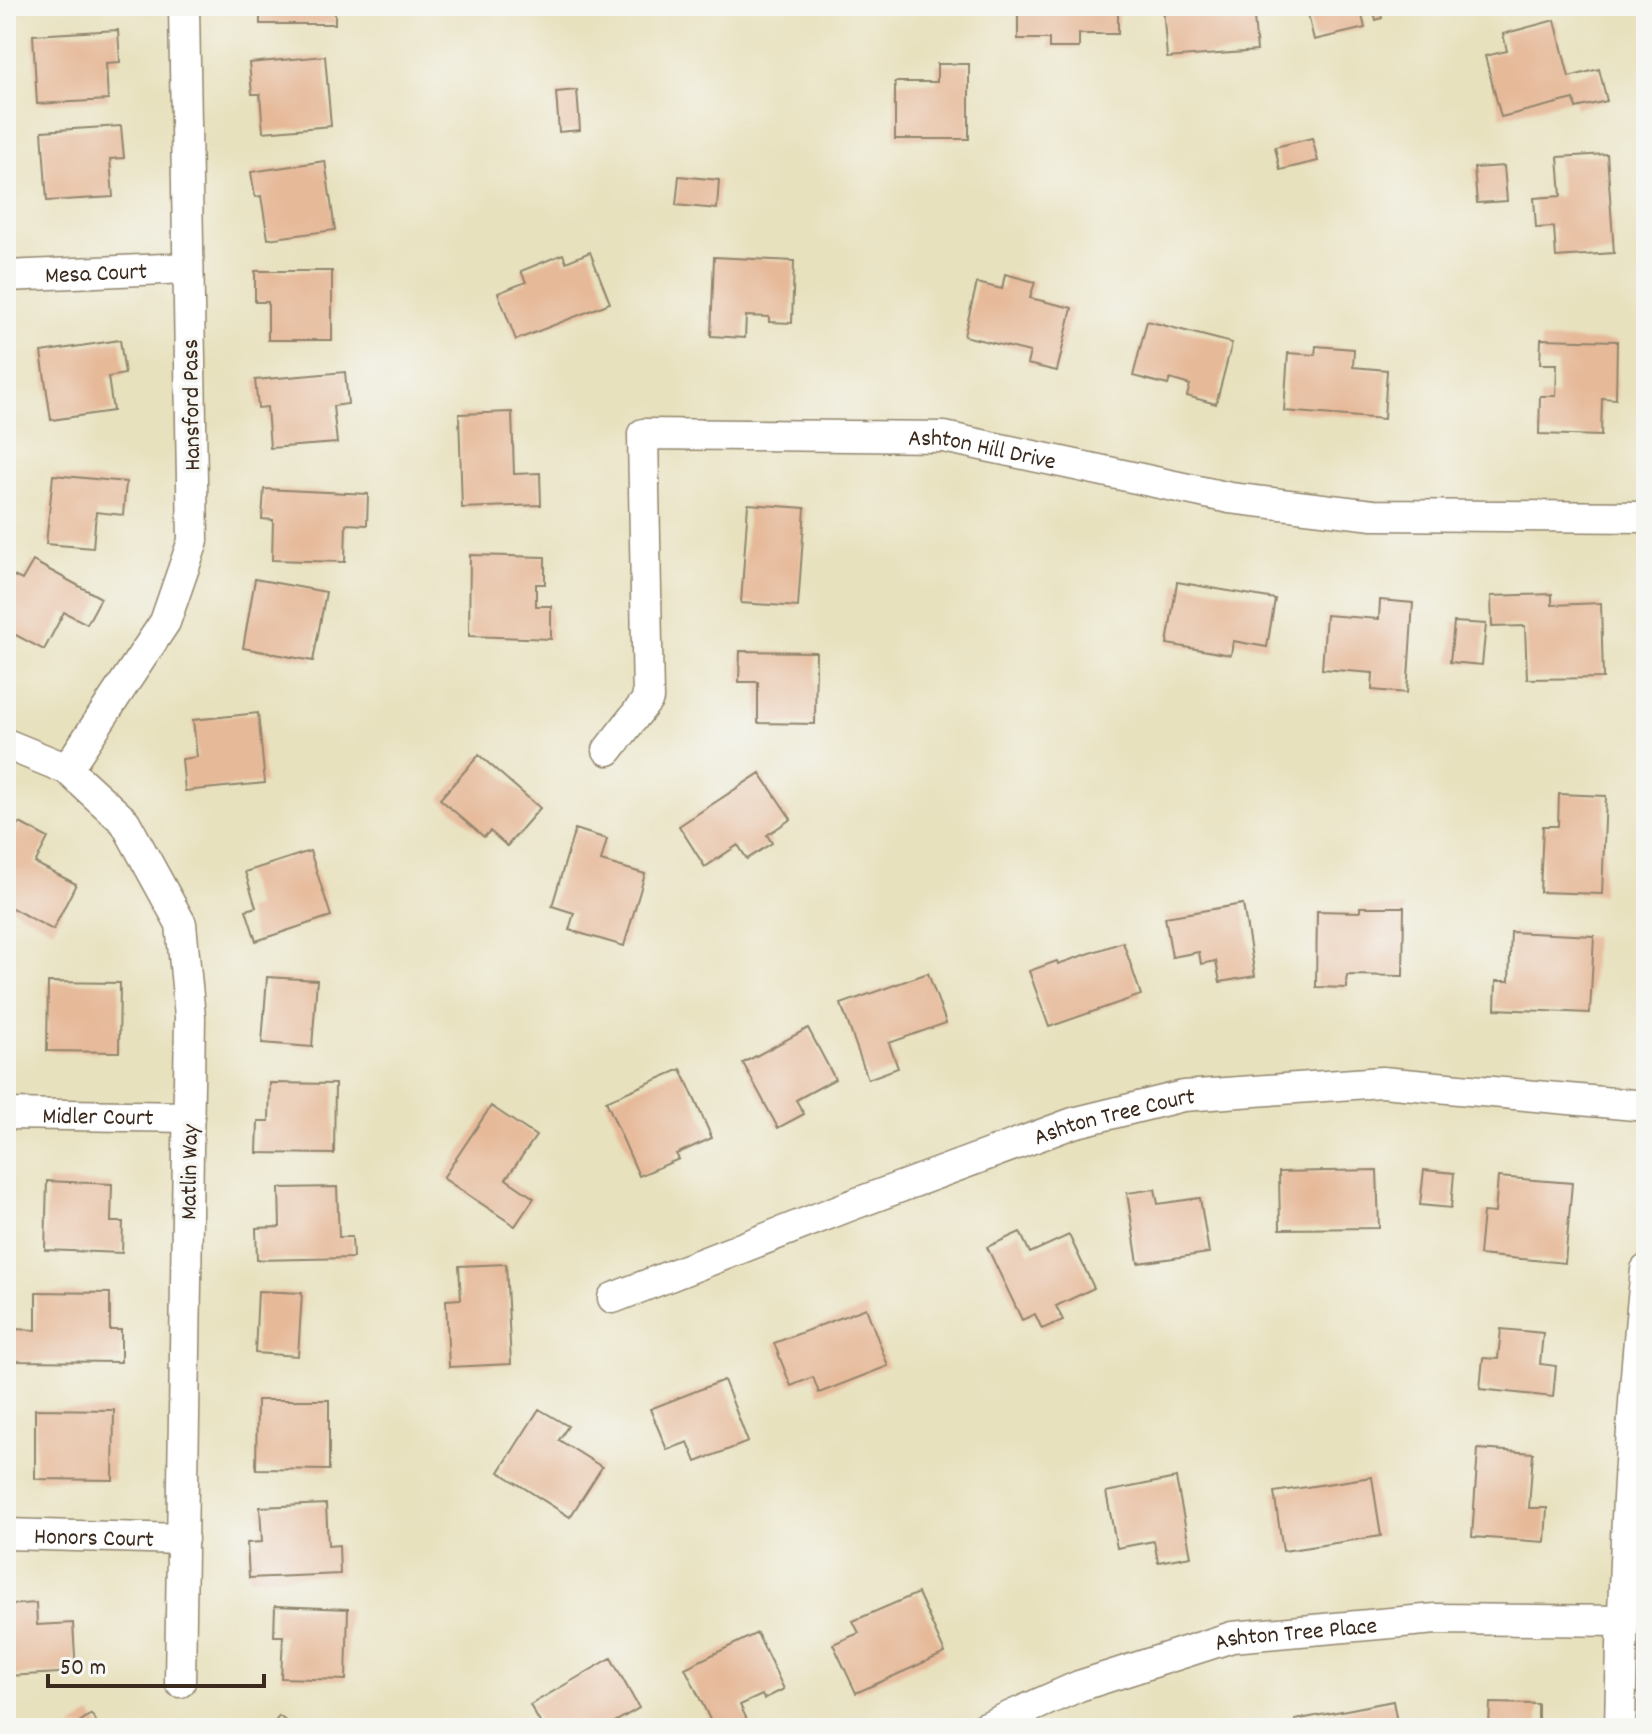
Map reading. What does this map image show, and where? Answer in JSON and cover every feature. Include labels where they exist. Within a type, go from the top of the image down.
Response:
[{"type":"street","name":"Hansford Pass","points":[[67,769],[165,622],[193,541],[184,6]]},
{"type":"street","name":"Mesa Court","points":[[6,276],[187,268]]},
{"type":"street","name":"Ashton Hill Drive","points":[[608,750],[648,699],[643,434],[944,437],[1230,498],[1359,514],[1646,517]]},
{"type":"street","name":"Matlin Way","points":[[6,744],[67,769],[125,822],[181,924],[190,1017],[180,1682]]},
{"type":"street","name":"Ashton Tree Court","points":[[613,1298],[1073,1123],[1183,1096],[1382,1082],[1646,1106]]},
{"type":"street","name":"Midler Court","points":[[6,1114],[189,1117]]},
{"type":"street","points":[[1620,1728],[1622,1621],[1646,1270]]},
{"type":"street","name":"Honors Court","points":[[6,1534],[183,1539]]},
{"type":"street","name":"Ashton Tree Place","points":[[984,1728],[1079,1686],[1232,1637],[1436,1619],[1622,1621]]},
{"type":"building","points":[[260,6],[335,6],[335,24],[260,24]]},
{"type":"building","points":[[1018,6],[1118,6],[1118,34],[1079,34],[1079,48],[1049,48],[1049,39],[1018,39]]},
{"type":"building","points":[[1163,6],[1253,6],[1257,51],[1167,58]]},
{"type":"building","points":[[1306,6],[1379,6],[1382,18],[1376,20],[1374,12],[1362,15],[1365,28],[1314,40]]},
{"type":"building","points":[[1555,20],[1569,77],[1599,69],[1607,101],[1576,108],[1574,99],[1501,117],[1485,56],[1507,51],[1503,34]]},
{"type":"building","points":[[118,30],[120,62],[106,63],[108,100],[37,104],[33,35]]},
{"type":"building","points":[[325,56],[331,126],[263,132],[260,94],[252,94],[249,63]]},
{"type":"building","points":[[937,64],[969,64],[969,139],[895,139],[895,82],[937,82]]},
{"type":"building","points":[[577,90],[580,130],[559,132],[556,92]]},
{"type":"building","points":[[121,126],[124,158],[110,159],[113,197],[47,201],[42,131]]},
{"type":"building","points":[[1312,138],[1318,161],[1280,170],[1275,147]]},
{"type":"building","points":[[1607,154],[1614,253],[1556,257],[1554,227],[1536,228],[1534,198],[1561,196],[1558,157]]},
{"type":"building","points":[[325,161],[335,230],[268,239],[261,196],[255,197],[251,172]]},
{"type":"building","points":[[1504,166],[1507,201],[1477,203],[1474,168]]},
{"type":"building","points":[[679,176],[719,180],[717,209],[676,205]]},
{"type":"building","points":[[590,252],[610,303],[516,340],[498,293],[526,282],[521,271],[563,254],[566,262]]},
{"type":"building","points":[[714,257],[794,261],[792,323],[769,322],[769,317],[746,316],[745,338],[711,336]]},
{"type":"building","points":[[255,271],[332,271],[332,340],[268,340],[268,302],[255,302]]},
{"type":"building","points":[[1005,274],[1035,282],[1030,298],[1072,308],[1057,371],[1027,364],[1030,352],[964,336],[977,283],[1002,289]]},
{"type":"building","points":[[1147,321],[1232,343],[1216,404],[1187,396],[1190,385],[1170,379],[1168,385],[1133,376]]},
{"type":"building","points":[[1541,339],[1617,341],[1616,399],[1602,398],[1601,436],[1539,434],[1540,396],[1556,396],[1557,364],[1540,364]]},
{"type":"building","points":[[120,340],[125,374],[108,377],[113,411],[51,420],[41,352]]},
{"type":"building","points":[[1316,346],[1354,349],[1353,367],[1387,370],[1384,419],[1284,411],[1288,353],[1315,355]]},
{"type":"building","points":[[345,372],[348,404],[333,406],[337,443],[270,448],[267,407],[258,408],[255,380]]},
{"type":"building","points":[[512,412],[514,474],[540,473],[541,505],[462,508],[459,414]]},
{"type":"building","points":[[53,475],[126,482],[123,515],[96,512],[93,548],[46,544]]},
{"type":"building","points":[[264,489],[368,494],[367,525],[346,524],[345,562],[272,560],[273,520],[262,519]]},
{"type":"building","points":[[748,504],[805,508],[798,607],[741,603]]},
{"type":"building","points":[[470,555],[545,557],[545,584],[536,584],[536,606],[551,606],[551,639],[469,636]]},
{"type":"building","points":[[33,561],[101,598],[87,624],[64,612],[44,650],[6,630],[6,620],[12,610],[6,607],[6,585],[12,575],[22,580]]},
{"type":"building","points":[[255,579],[326,592],[313,661],[243,648]]},
{"type":"building","points":[[1177,582],[1275,599],[1267,647],[1233,641],[1231,655],[1167,644]]},
{"type":"building","points":[[1552,594],[1552,605],[1601,603],[1603,678],[1527,679],[1525,626],[1492,627],[1491,596]]},
{"type":"building","points":[[1380,600],[1413,603],[1407,693],[1372,690],[1373,673],[1322,669],[1326,615],[1379,619]]},
{"type":"building","points":[[1454,622],[1486,624],[1482,665],[1450,662]]},
{"type":"building","points":[[740,651],[816,652],[815,724],[758,723],[758,682],[739,682]]},
{"type":"building","points":[[258,713],[265,783],[185,791],[182,759],[197,757],[193,720]]},
{"type":"building","points":[[479,755],[540,808],[507,846],[490,831],[484,837],[440,799]]},
{"type":"building","points":[[760,773],[791,819],[767,835],[772,843],[747,859],[738,845],[705,867],[679,826]]},
{"type":"building","points":[[1559,794],[1606,796],[1602,894],[1540,892],[1543,826],[1558,826]]},
{"type":"building","points":[[20,823],[48,838],[35,863],[76,884],[53,930],[6,905],[6,852]]},
{"type":"building","points":[[575,829],[607,839],[601,861],[645,874],[624,946],[569,930],[574,913],[552,906]]},
{"type":"building","points":[[310,851],[331,916],[256,941],[246,910],[256,907],[245,872]]},
{"type":"building","points":[[1243,904],[1255,976],[1220,982],[1216,961],[1201,964],[1199,952],[1172,957],[1165,917]]},
{"type":"building","points":[[1360,907],[1404,907],[1403,976],[1347,975],[1347,988],[1316,987],[1317,911],[1360,912]]},
{"type":"building","points":[[1511,932],[1594,936],[1590,1013],[1495,1009],[1496,981],[1509,981]]},
{"type":"building","points":[[1123,942],[1141,995],[1049,1027],[1029,971]]},
{"type":"building","points":[[928,973],[946,1023],[889,1043],[898,1068],[868,1079],[841,1004]]},
{"type":"building","points":[[267,977],[317,980],[312,1047],[262,1043]]},
{"type":"building","points":[[48,982],[120,983],[119,1052],[47,1051]]},
{"type":"building","points":[[808,1028],[835,1079],[796,1100],[804,1114],[778,1128],[743,1063]]},
{"type":"building","points":[[681,1069],[712,1138],[676,1154],[679,1159],[639,1176],[606,1101]]},
{"type":"building","points":[[270,1083],[335,1084],[334,1154],[257,1153],[258,1121],[269,1121]]},
{"type":"building","points":[[491,1106],[536,1136],[506,1179],[534,1198],[515,1226],[443,1178]]},
{"type":"building","points":[[1377,1170],[1379,1228],[1280,1229],[1279,1172]]},
{"type":"building","points":[[1424,1170],[1454,1173],[1451,1208],[1420,1205]]},
{"type":"building","points":[[1498,1177],[1572,1183],[1565,1263],[1479,1255],[1483,1212],[1495,1213]]},
{"type":"building","points":[[47,1181],[112,1184],[111,1222],[123,1222],[122,1253],[45,1250]]},
{"type":"building","points":[[337,1187],[339,1237],[352,1237],[353,1258],[257,1260],[256,1228],[280,1227],[279,1188]]},
{"type":"building","points":[[1155,1189],[1158,1204],[1200,1198],[1209,1253],[1138,1263],[1127,1193]]},
{"type":"building","points":[[1020,1232],[1030,1253],[1069,1235],[1094,1288],[1056,1306],[1063,1320],[1042,1329],[1035,1314],[1022,1320],[987,1247]]},
{"type":"building","points":[[506,1264],[511,1364],[449,1367],[446,1300],[461,1299],[459,1266]]},
{"type":"building","points":[[258,1291],[302,1293],[298,1356],[255,1353]]},
{"type":"building","points":[[36,1292],[110,1293],[110,1330],[121,1330],[121,1362],[12,1361],[12,1329],[36,1330]]},
{"type":"building","points":[[866,1308],[888,1366],[819,1393],[813,1377],[791,1386],[774,1343]]},
{"type":"building","points":[[1501,1329],[1543,1333],[1540,1364],[1556,1366],[1553,1397],[1480,1389],[1483,1358],[1498,1359]]},
{"type":"building","points":[[724,1380],[748,1442],[696,1462],[688,1442],[667,1450],[650,1409]]},
{"type":"building","points":[[257,1400],[329,1400],[329,1470],[256,1469]]},
{"type":"building","points":[[35,1409],[114,1410],[113,1480],[35,1479]]},
{"type":"building","points":[[539,1409],[568,1426],[559,1440],[602,1467],[570,1517],[499,1472]]},
{"type":"building","points":[[1478,1449],[1533,1453],[1529,1508],[1547,1508],[1545,1542],[1472,1537]]},
{"type":"building","points":[[1372,1477],[1381,1536],[1283,1551],[1274,1492]]},
{"type":"building","points":[[1176,1478],[1191,1556],[1158,1562],[1154,1541],[1117,1548],[1106,1492]]},
{"type":"building","points":[[326,1504],[328,1546],[339,1545],[340,1574],[249,1578],[247,1543],[262,1542],[260,1507]]},
{"type":"building","points":[[918,1593],[945,1653],[856,1693],[833,1644],[859,1633],[853,1621]]},
{"type":"building","points":[[36,1603],[37,1625],[73,1623],[76,1672],[8,1676],[6,1605]]},
{"type":"building","points":[[275,1606],[348,1609],[346,1680],[281,1678],[283,1636],[274,1636]]},
{"type":"building","points":[[757,1633],[784,1689],[764,1699],[762,1695],[740,1705],[751,1728],[714,1728],[685,1668]]},
{"type":"building","points":[[611,1658],[639,1708],[604,1728],[543,1728],[530,1705]]},
{"type":"building","points":[[1393,1701],[1398,1728],[1297,1728],[1295,1720]]},
{"type":"building","points":[[1490,1703],[1538,1704],[1538,1728],[1489,1728]]},
{"type":"building","points":[[91,1714],[101,1728],[71,1728]]},
{"type":"building","points":[[279,1716],[295,1728],[271,1728]]}]
